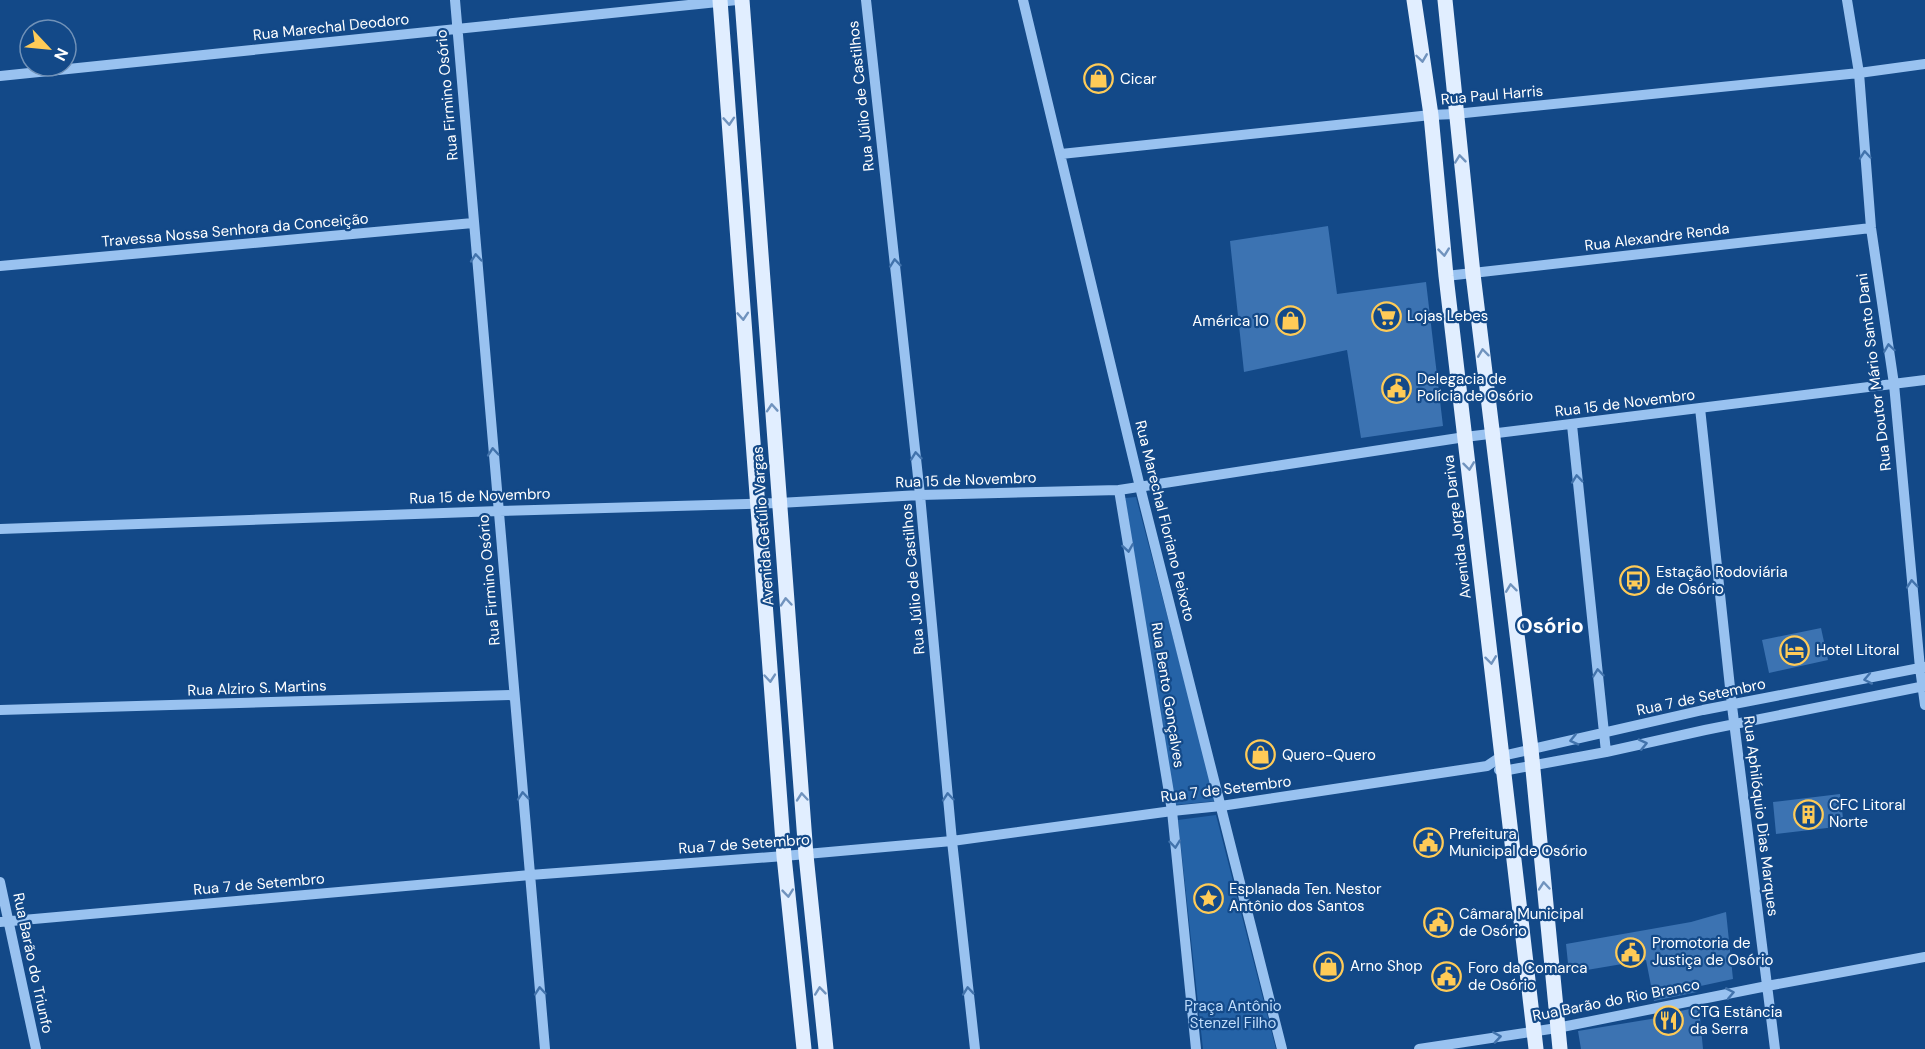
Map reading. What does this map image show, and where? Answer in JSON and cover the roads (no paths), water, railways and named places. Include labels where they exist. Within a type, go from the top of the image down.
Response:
[{"type":"main road","name":"Avenida Getúlio Vargas","points":[[742,0],[806,855],[826,1047]]},
{"type":"main road","name":"Avenida Jorge Dariva","points":[[1414,0],[1431,115],[1446,276],[1536,1049]]},
{"type":"main road","points":[[1445,0],[1473,274],[1531,749],[1560,1049]]},
{"type":"main road","name":"Avenida Getúlio Vargas","points":[[720,1],[784,856],[804,1049]]},
{"type":"main road","points":[[726,80],[748,78]]},
{"type":"main road","points":[[737,231],[759,228]]},
{"type":"main road","points":[[804,1049],[826,1047]]},
{"type":"street","name":"Rua Firmino Osório","points":[[455,0],[544,1049]]},
{"type":"street","name":"Rua Marechal Deodoro","points":[[0,76],[737,0]]},
{"type":"street","name":"Rua Júlio de Castilhos","points":[[866,0],[920,495],[952,841],[975,1049]]},
{"type":"street","name":"Rua Marechal Floriano Peixoto","points":[[1023,0],[1140,487],[1282,1049]]},
{"type":"street","name":"Rua Doutor Mário Santo Dani","points":[[1847,0],[1859,73],[1871,228],[1894,384],[1920,608],[1925,705]]},
{"type":"street","name":"Rua Paul Harris","points":[[1061,154],[1859,73],[1925,64]]},
{"type":"street","name":"Travessa Nossa Senhora da Conceição","points":[[0,266],[473,223]]},
{"type":"street","name":"Rua Alexandre Renda","points":[[1446,276],[1871,228]]},
{"type":"street","name":"Rua 15 de Novembro","points":[[0,529],[499,510],[779,503],[920,495],[1119,490],[1492,433],[1925,380]]},
{"type":"street","name":"Rua Aphilóquio Dias Marques","points":[[1700,408],[1732,706],[1775,1049]]},
{"type":"street","points":[[1572,425],[1606,752]]},
{"type":"street","name":"Rua Bento Gonçalves","points":[[1119,490],[1172,811],[1196,1049]]},
{"type":"street","name":"Rua 7 de Setembro","points":[[1503,764],[1531,749],[1702,710],[1922,668]]},
{"type":"street","name":"Rua 7 de Setembro","points":[[4,922],[530,875],[806,855],[952,841],[1221,806],[1487,766],[1503,764],[1532,766],[1924,686]]},
{"type":"street","name":"Rua Alziro S. Martins","points":[[0,710],[514,695]]},
{"type":"street","name":"Rua Barão do Triunfo","points":[[0,882],[4,922],[36,1049]]},
{"type":"street","name":"Rua Barão do Rio Branco","points":[[1419,1049],[1557,1028],[1925,957]]},
{"type":"place","name":"Cicar","points":[[1099,79]]},
{"type":"place","name":"Lojas Lebes","points":[[1386,316]]},
{"type":"place","name":"América 10","points":[[1290,321]]},
{"type":"place","name":"Delegacia de Polícia de Osório","points":[[1396,388]]},
{"type":"place","name":"Estação Rodoviária de Osório","points":[[1635,581]]},
{"type":"place","name":"Hotel Litoral","points":[[1795,650]]},
{"type":"place","name":"Quero-Quero","points":[[1261,755]]},
{"type":"place","name":"CFC Litoral Norte","points":[[1808,814]]},
{"type":"place","name":"Prefeitura Municipal de Osório","points":[[1428,843]]},
{"type":"place","name":"Esplanada Ten. Nestor Antônio dos Santos","points":[[1208,898]]},
{"type":"place","name":"Câmara Municipal de Osório","points":[[1438,923]]},
{"type":"place","name":"Promotoria de Justiça de Osório","points":[[1631,952]]},
{"type":"place","name":"Arno Shop","points":[[1329,966]]},
{"type":"place","name":"Foro da Comarca de Osório","points":[[1447,977]]},
{"type":"place","name":"CTG Estância da Serra","points":[[1669,1021]]},
{"type":"district","name":"Osório","points":[[1550,626]]},
{"type":"park label","name":"Praça Antônio Stenzel Filho","points":[[1233,1014]]}]
